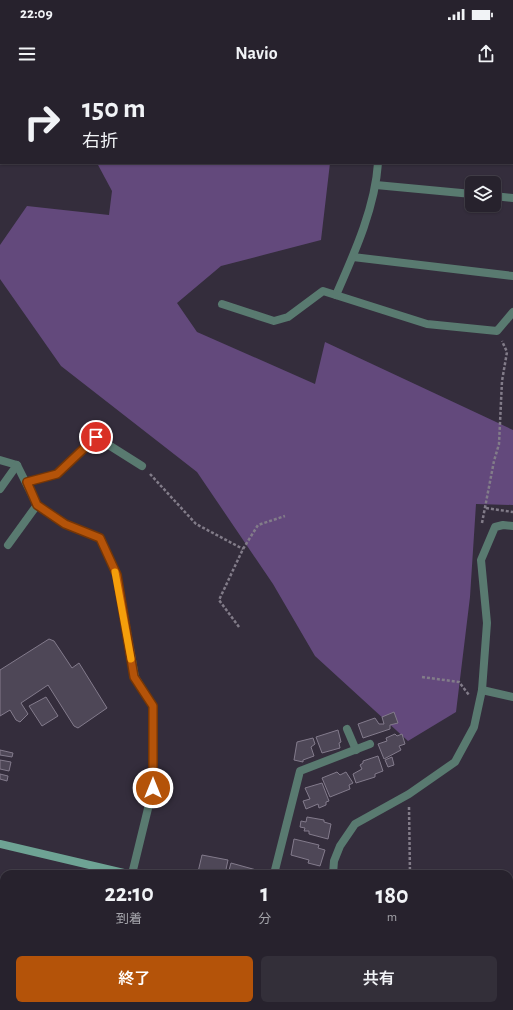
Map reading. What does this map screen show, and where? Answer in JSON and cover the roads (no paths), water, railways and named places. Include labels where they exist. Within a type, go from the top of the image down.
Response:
[{"type":"street","points":[[336,295],[353,257],[376,185],[378,164]]},
{"type":"street","points":[[376,185],[465,193]]},
{"type":"street","points":[[501,197],[513,198]]},
{"type":"street","points":[[353,257],[513,276]]},
{"type":"street","points":[[222,304],[274,321],[288,318],[323,291],[427,324],[497,331],[513,312]]},
{"type":"street","points":[[27,482],[57,474],[96,437],[142,466]]},
{"type":"street","points":[[0,460],[17,465],[27,482],[37,505],[65,524],[100,538],[117,575],[134,677],[153,706],[153,788],[133,870]]},
{"type":"street","points":[[0,489],[17,465]]},
{"type":"street","points":[[8,545],[37,505]]},
{"type":"street","points":[[333,870],[334,860],[340,846],[355,824],[409,794],[455,762],[474,727],[482,690],[487,623],[481,560],[495,527],[503,525],[513,526]]},
{"type":"street","points":[[482,690],[513,696]]},
{"type":"street","points":[[347,729],[356,750]]},
{"type":"street","points":[[275,870],[300,771],[370,744]]},
{"type":"street","points":[[0,844],[111,870]]}]
